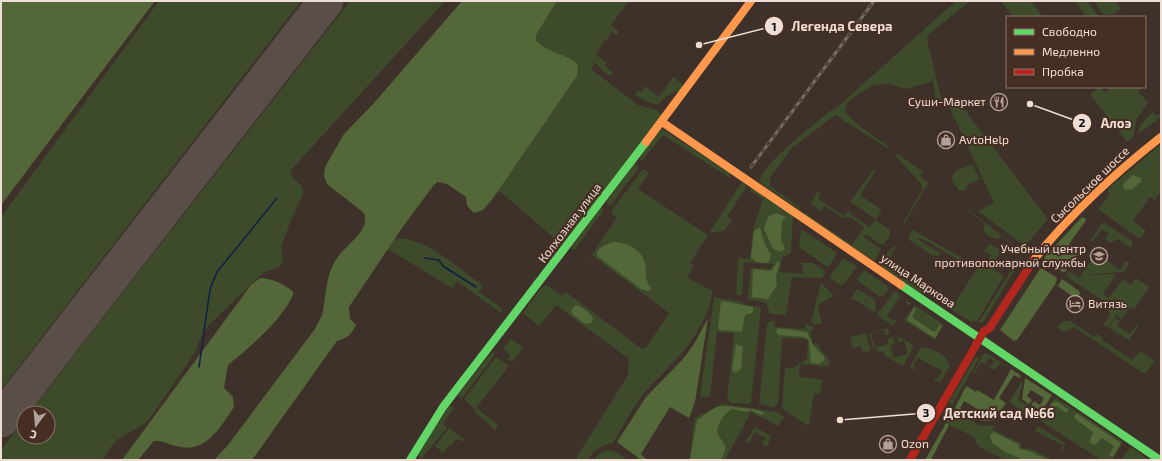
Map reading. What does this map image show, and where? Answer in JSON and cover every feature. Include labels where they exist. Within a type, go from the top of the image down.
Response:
[{"type":"street","name":"Колхозная улица","points":[[410,460],[444,407],[526,302],[662,122],[750,1]]},
{"type":"street","name":"улица Маркова","points":[[662,122],[982,334],[1160,460]]},
{"type":"street","name":"Сысольское шоссе","points":[[910,460],[982,334],[984,326],[1016,274],[1054,226],[1078,202],[1117,165],[1161,130]]},
{"type":"street","name":"Сысольское шоссе","points":[[982,334],[989,329],[1021,278],[1059,230],[1121,169],[1161,138]]},
{"type":"green space","points":[[1,1],[155,1],[1,205]]},
{"type":"green space","points":[[159,1],[301,1],[1,390],[1,217]]},
{"type":"green space","points":[[350,1],[445,1],[291,170],[291,175],[302,187],[303,194],[292,217],[281,248],[283,260],[279,267],[263,273],[209,325],[199,341],[196,351],[148,421],[117,440],[102,460],[1,460],[1,450],[16,430],[16,445],[56,445],[56,405],[35,405]]},
{"type":"green space","points":[[462,1],[557,1],[536,35],[536,41],[540,45],[578,64],[577,76],[491,201],[483,210],[474,213],[467,206],[466,197],[447,184],[437,182],[433,186],[402,228],[349,307],[350,319],[356,325],[350,334],[337,341],[252,460],[214,460],[228,445],[315,329],[322,315],[330,271],[337,258],[361,231],[364,225],[364,213],[327,184],[324,176],[325,167],[344,134],[374,103]]},
{"type":"green space","points":[[557,1],[629,1],[611,25],[619,32],[617,35],[612,32],[607,40],[605,39],[596,55],[607,63],[605,66],[613,73],[612,75],[608,75],[595,63],[591,69],[638,105],[656,110],[663,116],[562,249],[558,241],[498,190],[577,76],[578,64],[540,45],[536,41],[536,35]]},
{"type":"green space","points":[[956,1],[970,1],[928,35],[927,39],[941,98],[938,99],[935,97],[933,79],[930,82],[906,89],[888,84],[874,85],[858,94],[846,104],[846,109],[844,111],[860,126],[889,147],[889,149],[835,115],[793,146],[770,178],[770,186],[799,207],[802,211],[759,182],[762,174],[779,155],[830,111],[835,109]]},
{"type":"green space","points":[[1001,1],[1031,1],[1042,16],[1012,16]]},
{"type":"green space","points":[[1075,1],[1087,1],[1098,16],[1085,16]]},
{"type":"green space","points":[[1094,1],[1116,1],[1121,9],[1113,15],[1103,14]]},
{"type":"green space","points":[[673,77],[685,86],[681,90],[665,97],[658,105],[635,95],[638,90],[641,92],[645,86],[659,97]]},
{"type":"green space","points":[[1099,88],[1101,88],[1104,93],[1110,88],[1142,88],[1138,91],[1148,103],[1136,120],[1134,136],[1127,142],[1090,94]]},
{"type":"green space","points":[[957,100],[1048,219],[1025,246],[978,211],[994,203],[949,106]]},
{"type":"green space","points":[[1153,112],[1156,116],[1161,113],[1161,117],[1138,134],[1140,125]]},
{"type":"green space","points":[[662,129],[730,173],[730,178],[663,135],[642,161],[639,159]]},
{"type":"green space","points":[[1161,144],[1161,191],[1155,200],[1150,197],[1133,221],[1146,231],[1140,239],[1098,209],[1109,196],[1108,189]]},
{"type":"green space","points":[[898,154],[923,172],[920,176],[928,183],[904,224],[904,221],[922,190],[922,185],[896,156]]},
{"type":"green space","points":[[634,164],[638,165],[638,169],[611,205],[606,203]]},
{"type":"green space","points":[[972,164],[980,179],[968,184],[966,190],[959,191],[953,182],[952,177],[956,171]]},
{"type":"green space","points":[[643,169],[649,173],[638,189],[708,235],[690,263],[694,266],[687,278],[713,291],[706,314],[695,335],[689,344],[644,393],[613,443],[598,448],[587,460],[575,460],[628,375],[629,359],[556,305],[539,326],[523,313],[542,287],[547,285],[562,296],[566,292],[642,349],[646,348],[669,313],[593,256],[589,259],[617,217],[612,214],[612,210]]},
{"type":"green space","points":[[874,169],[876,170],[860,195],[882,210],[876,219],[850,202]]},
{"type":"green space","points":[[1133,175],[1141,178],[1141,182],[1132,189],[1124,190],[1123,184]]},
{"type":"green space","points":[[742,182],[747,186],[727,217],[732,221],[724,231],[709,233]]},
{"type":"green space","points":[[752,188],[793,215],[791,253],[782,258],[780,272],[803,274],[803,266],[801,263],[813,263],[824,270],[825,273],[822,278],[792,277],[786,315],[770,314],[766,303],[748,298],[751,268],[772,269],[773,264],[744,262],[742,295],[736,295],[738,258],[750,259],[753,230],[763,199],[750,191]]},
{"type":"green space","points":[[944,191],[1013,245],[1001,236],[997,239],[987,234],[983,229],[985,224]]},
{"type":"green space","points":[[817,192],[821,193],[818,199],[844,216],[850,209],[849,213],[870,227],[875,220],[890,230],[890,236],[884,244],[880,244],[866,234],[864,237],[881,249],[874,261],[804,214],[804,212],[852,245],[864,227],[850,217],[843,218],[824,206],[821,211],[811,204]]},
{"type":"green space","points":[[601,207],[603,209],[602,213],[574,250],[571,248]]},
{"type":"green space","points":[[776,213],[786,217],[782,222],[781,241],[785,248],[782,252],[773,249],[764,229],[768,217]]},
{"type":"green space","points":[[1082,217],[1086,219],[1085,222],[1069,244],[1079,253],[1065,272],[1063,272],[1044,258]]},
{"type":"green space","points":[[1103,222],[1133,242],[1131,248],[1118,239],[1110,243],[1105,239],[1109,234],[1102,229],[1092,242],[1090,241]]},
{"type":"green space","points":[[760,227],[765,245],[771,255],[769,262],[766,263],[757,262],[751,257],[754,231]]},
{"type":"green space","points":[[801,229],[837,253],[829,266],[826,266],[799,247]]},
{"type":"green space","points":[[913,230],[976,267],[973,268],[919,237],[919,240],[940,253],[939,256],[932,255],[909,240],[909,235]]},
{"type":"green space","points":[[395,239],[406,239],[418,242],[440,254],[480,283],[482,287],[479,292],[499,306],[503,311],[501,313],[457,281],[452,288],[388,249]]},
{"type":"green space","points":[[613,242],[623,243],[633,247],[644,259],[647,282],[651,288],[648,291],[641,289],[597,256],[600,249]]},
{"type":"green space","points":[[990,244],[999,249],[999,254],[994,262],[998,265],[994,270],[1004,276],[977,321],[971,322],[951,309],[978,267],[983,269],[991,255],[984,251]]},
{"type":"green space","points":[[895,246],[896,247],[884,266],[925,292],[923,295],[882,268],[886,256]]},
{"type":"green space","points":[[1096,253],[1120,270],[1126,261],[1130,263],[1123,272],[1081,275]]},
{"type":"green space","points":[[843,259],[857,266],[846,282],[841,285],[829,278]]},
{"type":"green space","points":[[1018,260],[1018,265],[983,322],[978,323]]},
{"type":"green space","points":[[778,261],[780,262],[776,277],[777,285],[768,299],[752,297],[753,269],[771,271]]},
{"type":"green space","points":[[1040,269],[1043,269],[1057,278],[1056,283],[1017,340],[1014,341],[1000,330]]},
{"type":"green space","points":[[864,270],[889,287],[884,296],[879,296],[858,281],[857,279]]},
{"type":"green space","points":[[1069,271],[1079,278],[1082,275],[1113,274],[1115,276],[1103,294],[1109,298],[1123,279],[1131,285],[1136,278],[1149,287],[1134,310],[1130,307],[1121,320],[1117,315],[1108,327],[1103,325],[1110,316],[1106,303],[1066,276]]},
{"type":"green space","points":[[260,278],[274,280],[282,284],[293,292],[293,295],[288,305],[273,324],[228,365],[224,388],[233,397],[234,407],[224,422],[206,442],[198,446],[181,447],[161,441],[154,441],[138,460],[122,460],[251,285]]},
{"type":"green space","points":[[1062,279],[1079,291],[1080,294],[1076,299],[1058,286]]},
{"type":"green space","points":[[821,283],[834,296],[819,304],[818,308],[822,323],[815,325],[811,322]]},
{"type":"green space","points":[[857,289],[874,299],[876,308],[874,312],[857,301],[851,299]]},
{"type":"green space","points":[[894,292],[911,303],[908,305],[906,303],[907,301],[900,296],[887,316],[894,321],[895,319],[897,320],[893,326],[877,315]]},
{"type":"green space","points":[[714,297],[742,302],[745,305],[760,307],[761,309],[751,402],[749,404],[732,403],[727,399],[734,333],[717,332],[710,397],[700,397]]},
{"type":"green space","points":[[723,301],[753,307],[753,313],[745,315],[742,332],[720,330],[718,328],[721,302]]},
{"type":"green space","points":[[575,305],[582,308],[593,318],[592,323],[585,324],[572,314],[571,310]]},
{"type":"green space","points":[[915,305],[944,325],[935,340],[904,320]]},
{"type":"green space","points":[[914,307],[916,309],[912,317],[932,331],[935,332],[940,325],[942,325],[936,337],[933,337],[907,320]]},
{"type":"green space","points":[[708,318],[695,402],[689,418],[670,407],[641,454],[646,459],[641,460],[617,442],[646,397],[683,359],[694,344]]},
{"type":"green space","points":[[1115,318],[1120,321],[1117,326],[1130,334],[1137,324],[1138,326],[1129,340],[1109,328]]},
{"type":"green space","points":[[770,321],[775,321],[774,327],[805,329],[806,324],[815,328],[810,331],[813,344],[817,343],[830,363],[827,367],[800,364],[799,377],[825,380],[822,381],[820,394],[814,393],[809,426],[785,411],[782,407],[785,368],[793,368],[807,359],[808,340],[782,338],[778,403],[774,408],[759,404],[767,325]]},
{"type":"green space","points":[[1064,321],[1070,321],[1094,337],[1097,334],[1103,338],[1102,340],[1132,360],[1140,351],[1154,360],[1154,362],[1146,373],[1143,373],[1074,327],[1064,332],[1057,327]]},
{"type":"green space","points":[[778,328],[807,332],[813,345],[824,357],[824,361],[819,364],[811,363],[809,340],[804,337],[778,335],[776,332]]},
{"type":"green space","points":[[887,328],[890,334],[886,336],[884,330],[871,334],[875,348],[888,344],[887,339],[893,337],[895,343],[890,345],[894,358],[908,354],[904,341],[898,342],[897,338],[900,337],[913,345],[913,348],[903,366],[885,356],[883,351],[880,352],[873,348],[869,334]]},
{"type":"green space","points":[[866,333],[871,350],[863,353],[861,346],[853,348],[850,337]]},
{"type":"green space","points":[[511,339],[523,348],[512,362],[507,359],[510,355],[503,349]]},
{"type":"green space","points":[[736,344],[743,347],[741,369],[736,373],[732,370]]},
{"type":"green space","points":[[921,347],[938,352],[946,358],[950,366],[940,383],[934,380],[934,378],[938,379],[942,371],[918,358],[913,366],[916,367],[915,370],[910,367]]},
{"type":"green space","points":[[491,353],[495,353],[494,356],[462,398],[459,397],[458,395]]},
{"type":"green space","points":[[986,353],[1008,368],[1000,363],[995,370],[988,366],[991,366],[994,361],[989,358],[986,362],[987,365],[981,362],[974,374],[973,373],[982,356]]},
{"type":"green space","points":[[496,357],[509,366],[476,408],[498,425],[495,430],[474,411],[475,409],[464,399]]},
{"type":"green space","points":[[976,357],[979,358],[952,405],[949,402]]},
{"type":"green space","points":[[1011,369],[1020,375],[1021,379],[1014,375],[999,398],[1006,403],[994,420],[983,421],[976,417],[979,410],[964,401],[960,408],[963,410],[962,412],[955,408],[966,386],[976,392],[977,390],[994,400]]},
{"type":"green space","points":[[1025,378],[1052,395],[1042,411],[1031,405],[1034,401],[1040,405],[1044,398],[1031,390],[1027,396],[1032,400],[1029,404],[1022,399]]},
{"type":"green space","points":[[1022,381],[1023,383],[1018,400],[1040,414],[1035,419],[1009,402]]},
{"type":"green space","points":[[1054,399],[1058,399],[1123,442],[1112,460],[1101,460],[1041,421]]},
{"type":"green space","points":[[1056,401],[1069,410],[1066,413],[1056,406],[1051,413],[1052,418],[1050,418],[1046,413],[1052,403]]},
{"type":"green space","points":[[722,404],[777,412],[785,417],[779,426],[751,412],[725,460],[689,460],[695,418]]},
{"type":"green space","points":[[450,405],[454,408],[443,423],[447,428],[421,459],[417,454]]},
{"type":"green space","points":[[723,406],[753,409],[763,412],[764,414],[761,415],[750,410],[747,412],[732,409],[726,413],[722,419],[717,432],[725,445],[724,454],[721,460],[690,460],[697,420],[716,407]]},
{"type":"green space","points":[[954,411],[979,425],[995,426],[993,430],[1022,444],[1020,448],[1031,449],[1053,460],[1005,460],[979,447],[974,437],[946,423],[951,413]]},
{"type":"green space","points":[[1076,413],[1121,443],[1113,457],[1109,455],[1114,446],[1102,438],[1095,445],[1089,443],[1093,432],[1074,418]]},
{"type":"green space","points":[[946,423],[949,425],[931,460],[925,460]]},
{"type":"green space","points":[[1038,426],[1065,443],[1062,452],[1058,451],[1061,451],[1063,445],[1035,431]]},
{"type":"green space","points":[[755,427],[771,436],[767,447],[762,444],[766,438],[755,432],[749,443],[746,441]]},
{"type":"green space","points":[[449,428],[465,440],[464,442],[459,439],[455,440],[451,446],[449,445],[442,455],[442,452],[435,446]]},
{"type":"green space","points":[[994,432],[1018,444],[1020,449],[1029,451],[1048,460],[1024,460],[1005,452],[992,443],[990,435]]},
{"type":"green space","points":[[1130,448],[1132,448],[1149,460],[1121,460]]},
{"type":"green space","points":[[607,450],[614,451],[629,460],[594,460],[599,454]]},
{"type":"waterway","points":[[199,367],[209,296],[211,286],[217,272],[277,198]]},
{"type":"waterway","points":[[425,258],[439,260],[443,266],[476,287]]},
{"type":"runway","points":[[1,420],[326,1]]},
{"type":"railway","points":[[751,167],[874,1]]},
{"type":"traffic: fast","points":[[410,460],[443,407],[646,142]]},
{"type":"traffic: fast","points":[[901,285],[1160,460]]},
{"type":"traffic: slow","points":[[646,142],[751,1]]},
{"type":"traffic: slow","points":[[662,122],[901,285]]},
{"type":"traffic: slow","points":[[1033,261],[1062,227],[1093,195],[1126,165],[1161,137]]},
{"type":"traffic: jam","points":[[910,460],[984,331],[989,329],[1033,261]]},
{"type":"place","name":"Легенда Севера","points":[[699,45]]},
{"type":"place","name":"Суши-Маркет","points":[[999,102]]},
{"type":"place","name":"Алоэ","points":[[1030,104]]},
{"type":"place","name":"AvtoHelp","points":[[946,140]]},
{"type":"place","name":"Учебный центр противопожарной службы","points":[[1099,256]]},
{"type":"place","name":"Витязь","points":[[1075,304]]},
{"type":"place","name":"Детский сад №66","points":[[840,420]]},
{"type":"place","name":"Ozon","points":[[888,444]]}]
